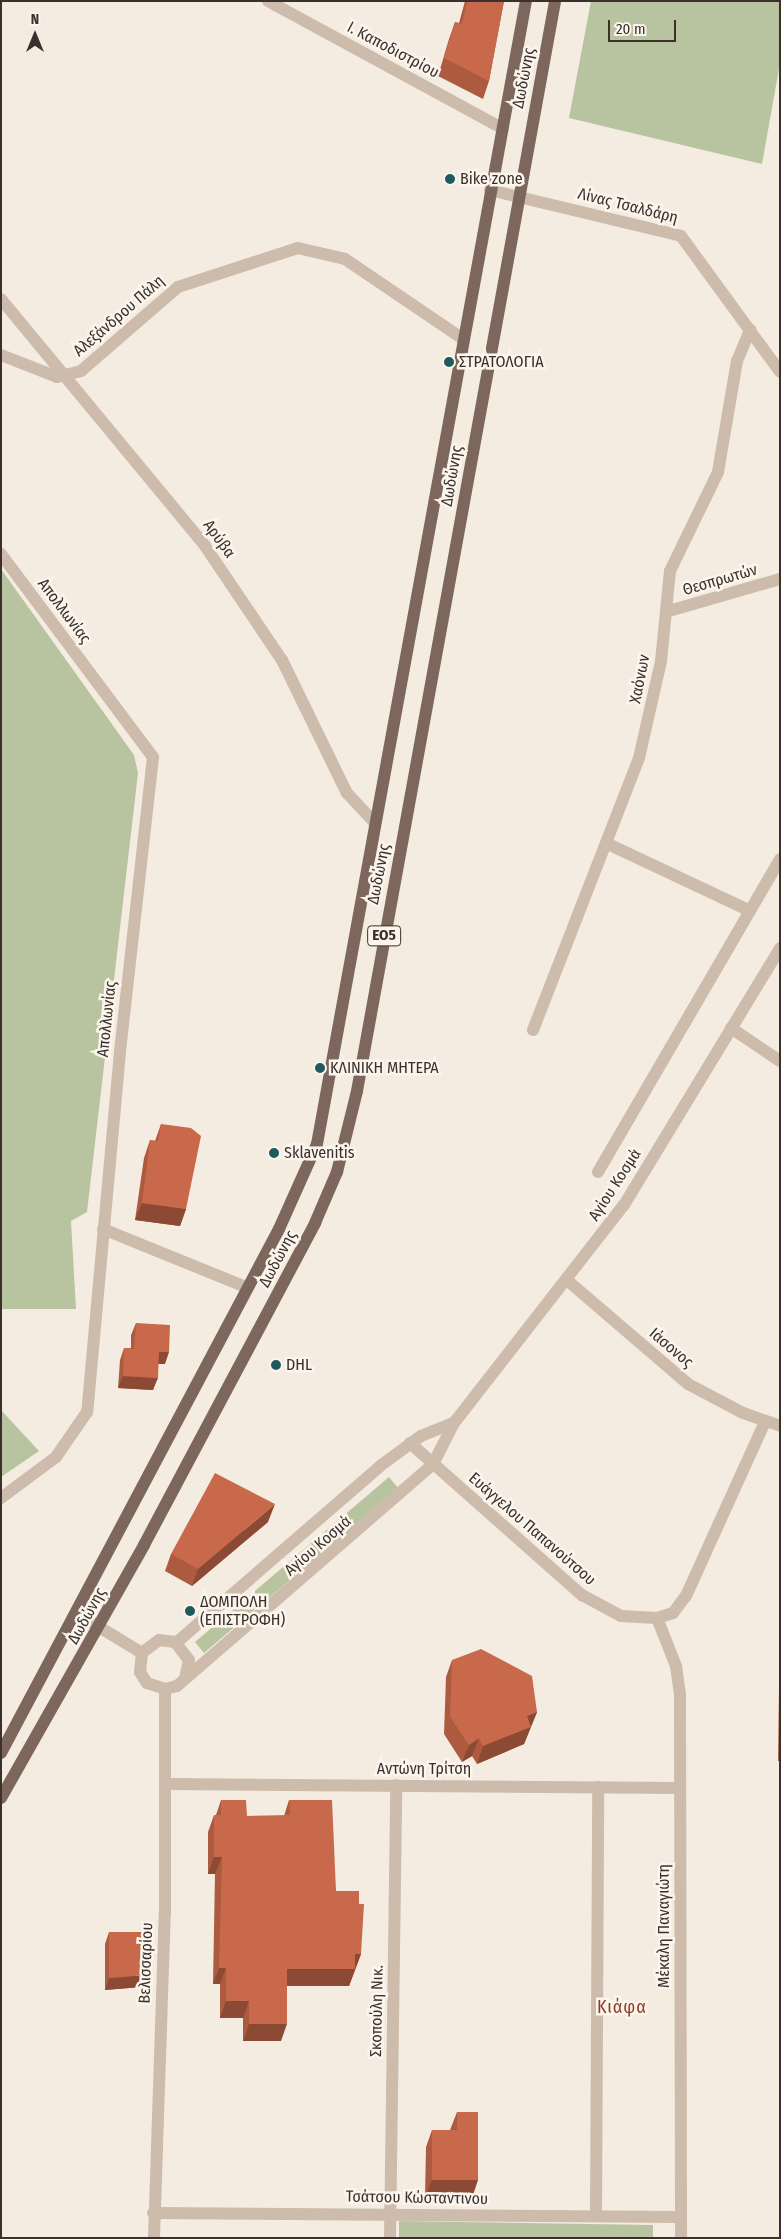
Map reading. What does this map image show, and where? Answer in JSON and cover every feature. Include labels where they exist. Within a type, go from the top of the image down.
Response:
[{"type":"main road","name":"Δωδώνης","points":[[1,1753],[292,1203],[317,1144],[374,822],[526,1]]},
{"type":"main road","name":"Δωδώνης","points":[[1,1798],[99,1627],[304,1244],[337,1172],[357,1091],[517,196],[555,1]]},
{"type":"street","name":"Ι. Καποδιστρίου","points":[[268,1],[502,128]]},
{"type":"street","name":"Λίνας Τσαλδάρη","points":[[490,190],[681,236],[780,372]]},
{"type":"street","name":"Αλεξάνδρου Πάλη","points":[[65,376],[89,366],[178,287],[298,248],[345,259],[463,339]]},
{"type":"street","name":"Αρύβα","points":[[1,299],[188,524],[271,640],[341,782],[374,822]]},
{"type":"street","name":"Χαόνων","points":[[533,1030],[608,844],[639,758],[669,611],[670,571],[718,472],[737,361],[750,330]]},
{"type":"street","points":[[1,355],[48,375],[65,376]]},
{"type":"street","name":"Απολλωνίας","points":[[1,554],[153,757],[103,1229],[85,1419],[42,1471],[1,1498]]},
{"type":"street","name":"Θεσπρωτών","points":[[669,611],[780,579]]},
{"type":"street","points":[[608,844],[748,910]]},
{"type":"street","points":[[598,1172],[748,910],[780,859]]},
{"type":"street","name":"Αγίου Κοσμά","points":[[185,1678],[433,1464],[454,1423],[568,1281],[624,1205],[780,948]]},
{"type":"street","points":[[731,1028],[780,1061]]},
{"type":"street","points":[[103,1229],[246,1287]]},
{"type":"street","name":"Ιάσονος","points":[[568,1281],[688,1384],[764,1422],[780,1426]]},
{"type":"street","points":[[657,1618],[672,1612],[686,1596],[764,1422]]},
{"type":"street","name":"Αγίου Κοσμά","points":[[176,1643],[410,1443],[454,1423]]},
{"type":"street","name":"Ευάγγελου Παπανούτσου","points":[[410,1443],[582,1595],[621,1616],[657,1618]]},
{"type":"street","points":[[76,1612],[142,1653]]},
{"type":"street","name":"Μέκαλη Παναγιώτη","points":[[657,1618],[679,1678],[681,2238]]},
{"type":"street","points":[[159,1640],[176,1643],[189,1660],[185,1678],[165,1689],[143,1678],[142,1653],[159,1640]]},
{"type":"street","name":"Βελισσαρίου","points":[[154,2238],[153,2212],[167,1784],[165,1689]]},
{"type":"street","name":"Αντώνη Τρίτση","points":[[167,1784],[680,1788]]},
{"type":"street","name":"Σκοπούλη Νικ.","points":[[390,2238],[396,1785]]},
{"type":"street","points":[[596,2216],[598,1787]]},
{"type":"street","name":"Τσάτσου Κώσταντινου","points":[[153,2212],[681,2217]]},
{"type":"green space","points":[[591,1],[780,1],[780,63],[762,164],[569,118]]},
{"type":"green space","points":[[1,569],[134,755],[138,773],[87,1212],[71,1221],[76,1309],[1,1309]]},
{"type":"green space","points":[[1,1410],[39,1451],[1,1477]]},
{"type":"green space","points":[[389,1477],[398,1488],[204,1653],[195,1642]]},
{"type":"green space","points":[[399,2221],[653,2225],[653,2238],[399,2238]]},
{"type":"building","points":[[467,1],[504,1],[489,81],[444,58],[455,22],[462,24]]},
{"type":"building","points":[[161,1124],[191,1128],[201,1136],[186,1209],[142,1203],[150,1140],[158,1141]]},
{"type":"building","points":[[136,1323],[170,1325],[169,1352],[159,1352],[158,1378],[123,1376],[124,1348],[134,1349]]},
{"type":"building","points":[[215,1473],[275,1504],[198,1569],[171,1554]]},
{"type":"building","points":[[481,1649],[532,1676],[537,1712],[527,1716],[531,1727],[483,1746],[479,1738],[469,1745],[450,1717],[452,1660]]},
{"type":"building","points":[[221,1800],[246,1800],[247,1816],[290,1815],[289,1800],[332,1800],[336,1891],[359,1891],[359,1904],[364,1904],[361,1954],[355,1954],[355,1969],[287,1969],[287,2024],[249,2024],[249,2001],[226,2001],[226,1968],[219,1968],[222,1857],[214,1857],[214,1815],[221,1815]]},
{"type":"building","points":[[109,1932],[146,1932],[146,1975],[109,1978]]},
{"type":"building","points":[[457,2112],[478,2112],[478,2180],[432,2180],[432,2130],[457,2130]]},
{"type":"place","name":"Bike zone","points":[[450,179]]},
{"type":"place","name":"ΣΤΡΑΤΟΛΟΓΙΑ","points":[[449,362]]},
{"type":"place","name":"ΚΛΙΝΙΚΗ ΜΗΤΕΡΑ","points":[[320,1068]]},
{"type":"place","name":"Sklavenitis","points":[[274,1153]]},
{"type":"place","name":"DHL","points":[[276,1365]]},
{"type":"place","name":"ΔΟΜΠΟΛΗ (ΕΠΙΣΤΡΟΦΗ)","points":[[190,1611]]},
{"type":"district","name":"Κιάφα","points":[[622,2007]]}]
